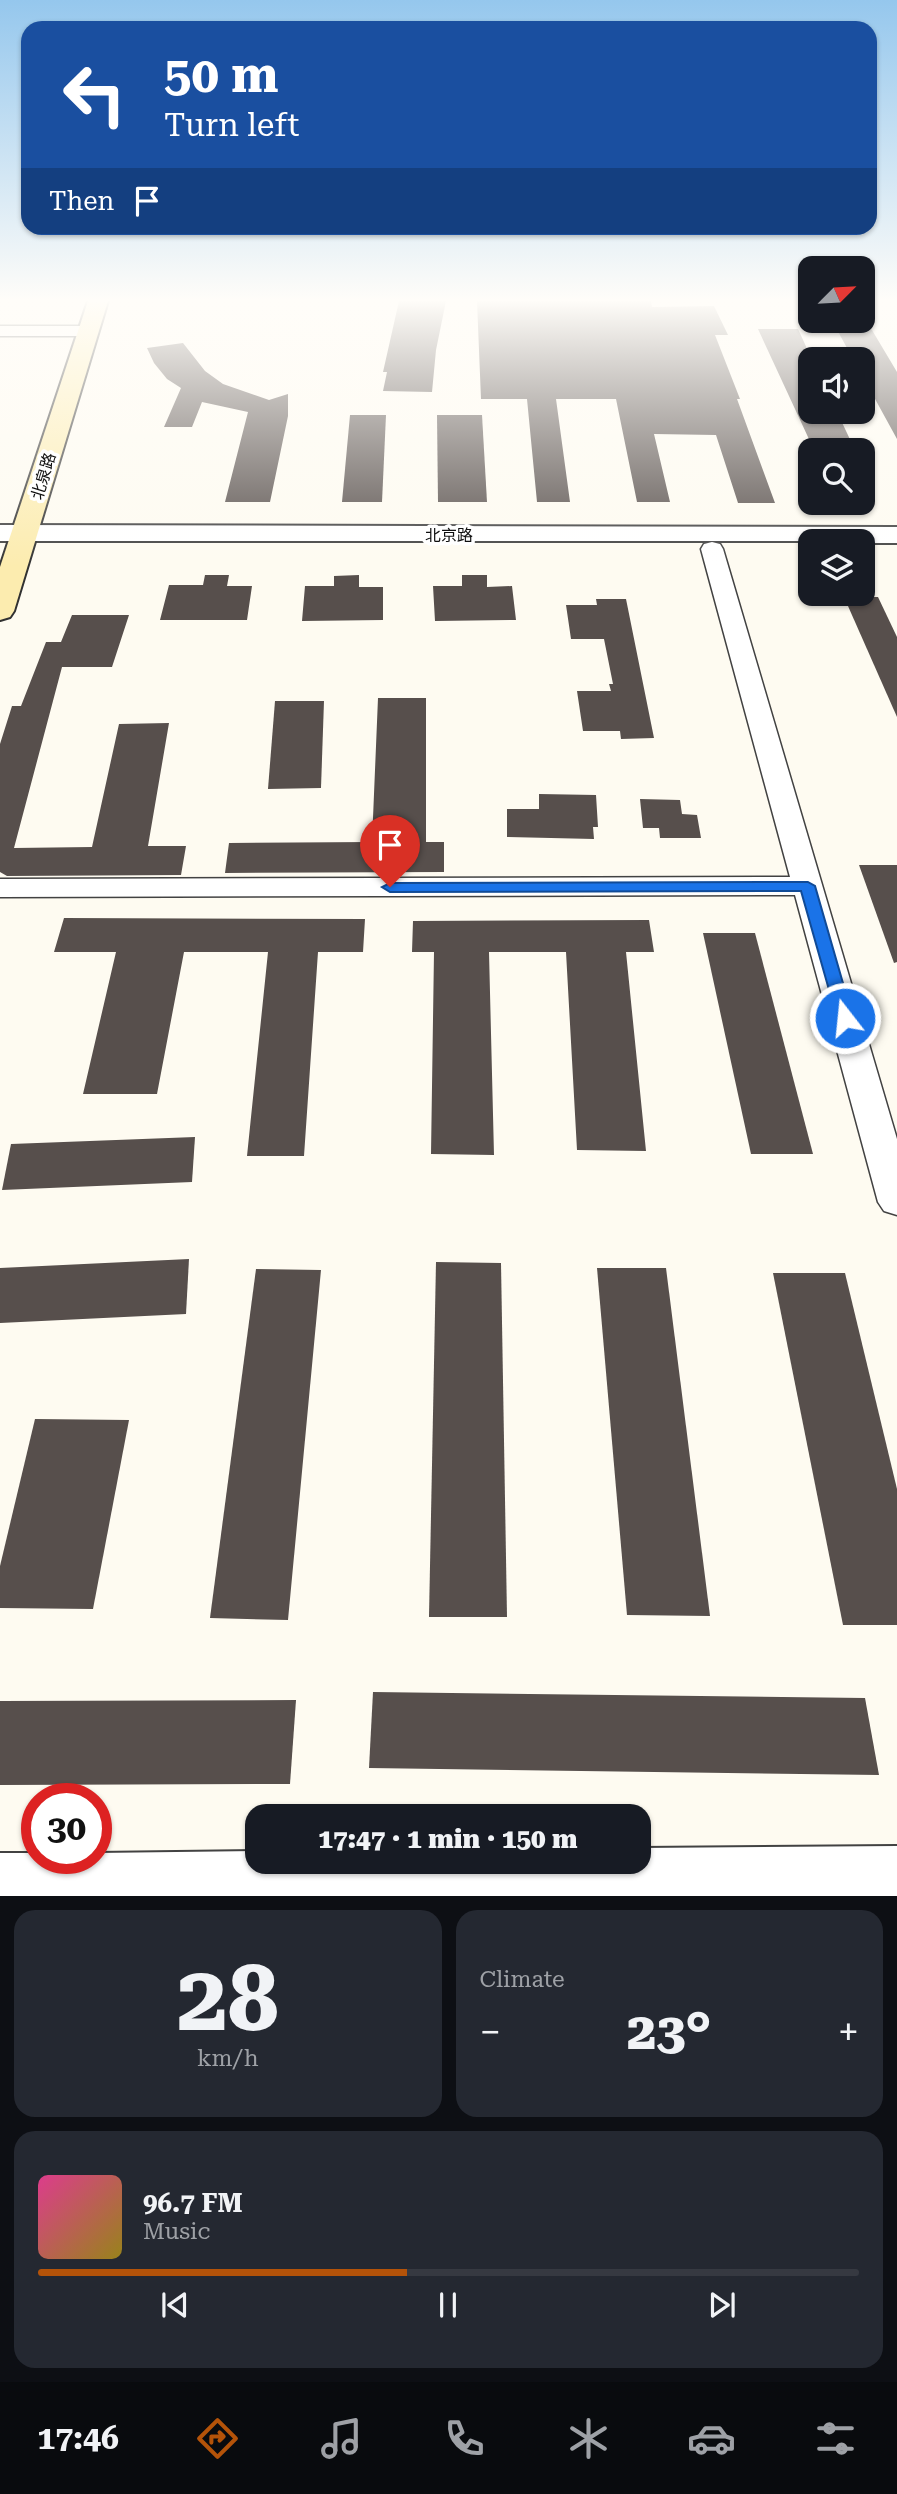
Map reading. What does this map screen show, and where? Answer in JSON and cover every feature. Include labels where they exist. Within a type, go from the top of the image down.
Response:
[{"type":"main road","name":"北泉路","points":[[0,611],[8,537],[60,389]]},
{"type":"street","name":"北京路","points":[[8,537],[897,535]]},
{"type":"street","name":"北京路","points":[[8,537],[798,549]]},
{"type":"street","points":[[875,548],[897,548]]},
{"type":"street","points":[[712,549],[897,1202]]},
{"type":"street","points":[[0,888],[808,886]]},
{"type":"street","points":[[0,1886],[897,1879]]},
{"type":"building","points":[[180,389],[239,389],[269,400],[288,394],[288,416],[270,502],[225,502],[248,412],[202,402],[192,427],[164,427]]},
{"type":"building","points":[[383,389],[432,389],[432,392]]},
{"type":"building","points":[[481,389],[736,389],[740,399],[737,399],[775,503],[738,503],[716,435],[654,434],[670,502],[637,502],[616,399],[556,399],[570,502],[537,502],[527,399],[481,399]]},
{"type":"building","points":[[786,389],[798,389],[798,415]]},
{"type":"building","points":[[875,389],[897,389],[897,439],[875,399]]},
{"type":"building","points":[[350,415],[386,415],[382,502],[342,502]]},
{"type":"building","points":[[437,415],[482,415],[487,502],[438,502]]},
{"type":"building","points":[[802,424],[843,424],[849,438],[808,438]]},
{"type":"building","points":[[205,575],[229,575],[227,586],[252,586],[247,620],[160,620],[169,585],[203,585]]},
{"type":"building","points":[[359,575],[359,587],[383,587],[383,620],[302,621],[305,586],[334,586],[334,576]]},
{"type":"building","points":[[462,575],[487,575],[487,587],[512,586],[516,620],[435,621],[433,586],[462,586]]},
{"type":"building","points":[[875,597],[878,597],[897,637],[897,717],[848,606],[875,606]]},
{"type":"building","points":[[596,599],[626,599],[654,738],[621,739],[620,731],[583,731],[577,691],[611,691],[609,684],[613,684],[604,639],[571,639],[566,605],[597,605]]},
{"type":"building","points":[[72,615],[129,615],[112,667],[62,667],[14,848],[92,847],[119,724],[169,723],[148,846],[186,846],[181,875],[7,876],[0,872],[0,744],[12,706],[21,706],[46,642],[61,642]]},
{"type":"building","points":[[378,698],[426,698],[426,842],[444,842],[444,872],[225,873],[229,843],[372,842]]},
{"type":"building","points":[[275,701],[324,701],[321,788],[268,789]]},
{"type":"building","points":[[539,794],[596,795],[598,827],[593,827],[594,839],[507,837],[507,809],[539,809]]},
{"type":"building","points":[[640,799],[680,800],[682,814],[697,815],[701,838],[660,838],[659,828],[643,828]]},
{"type":"building","points":[[859,865],[897,865],[897,962],[894,963]]},
{"type":"building","points":[[64,918],[365,919],[363,952],[318,952],[304,1156],[247,1156],[268,952],[184,952],[157,1094],[83,1094],[116,952],[54,952]]},
{"type":"building","points":[[649,920],[654,952],[626,952],[646,1151],[577,1150],[566,952],[489,952],[494,1155],[431,1154],[434,952],[412,952],[413,921]]},
{"type":"building","points":[[703,933],[755,933],[813,1154],[751,1154]]},
{"type":"building","points":[[195,1137],[192,1182],[2,1190],[11,1144]]},
{"type":"building","points":[[189,1259],[186,1314],[0,1323],[0,1268]]},
{"type":"building","points":[[436,1262],[501,1263],[507,1617],[429,1617]]},
{"type":"building","points":[[597,1268],[666,1268],[710,1616],[627,1615]]},
{"type":"building","points":[[256,1269],[321,1270],[288,1620],[210,1618]]},
{"type":"building","points":[[773,1273],[845,1273],[897,1489],[897,1625],[843,1625]]},
{"type":"building","points":[[35,1419],[129,1420],[93,1609],[0,1608],[0,1566]]},
{"type":"building","points":[[373,1692],[865,1698],[879,1775],[369,1768]]},
{"type":"building","points":[[296,1700],[290,1784],[0,1785],[0,1701]]},
{"type":"route","points":[[390,887],[808,886],[845,1018]]}]
